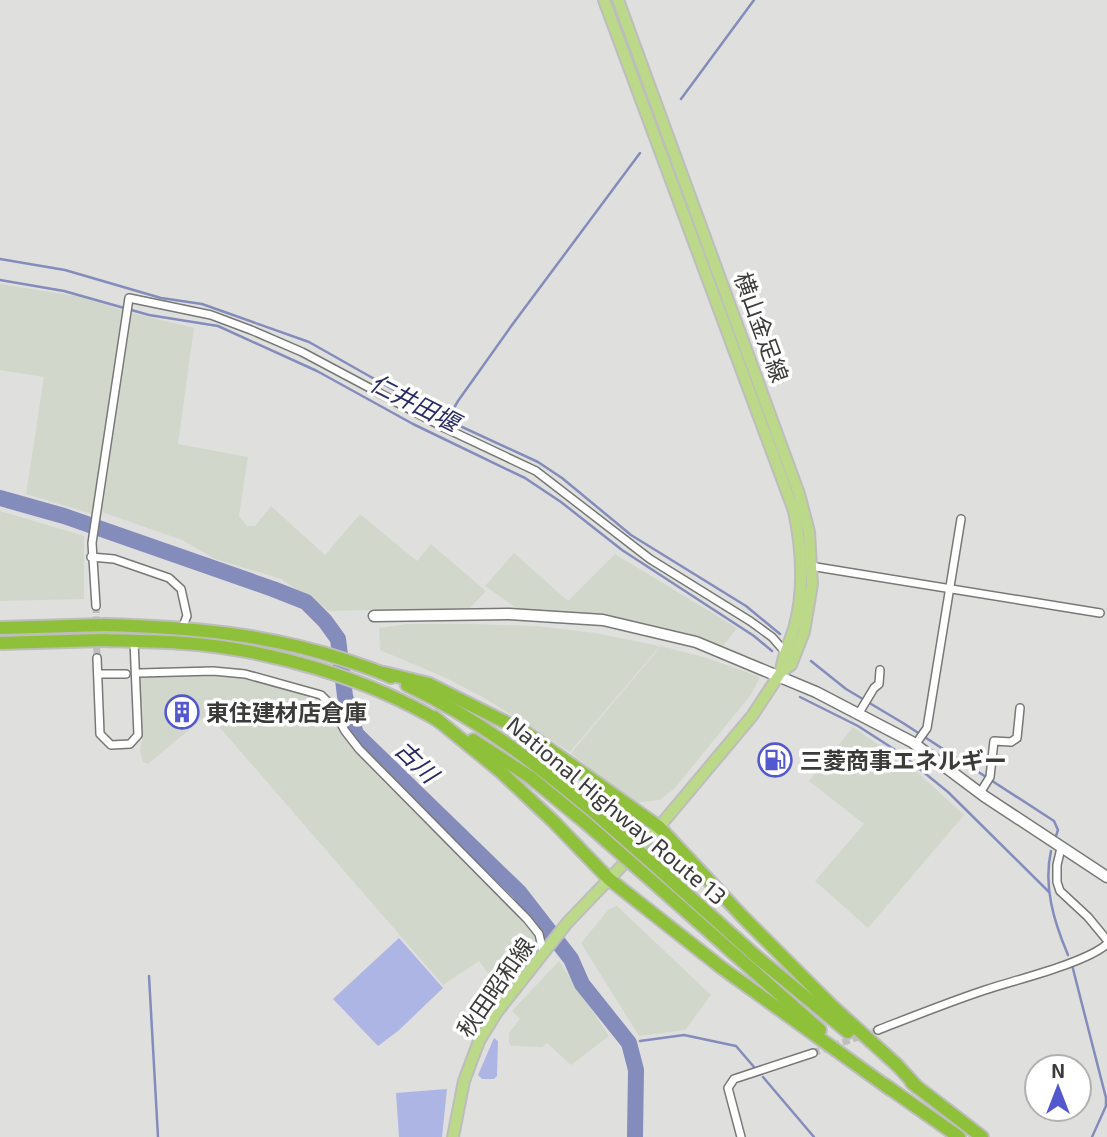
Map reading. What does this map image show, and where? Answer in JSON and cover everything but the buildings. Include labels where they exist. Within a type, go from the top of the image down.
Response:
[{"type":"highway","name":"National Highway Route 13","points":[[0,628],[105,625],[182,628],[266,640],[330,655],[384,673],[426,694],[492,732],[528,758],[590,818],[890,1089],[959,1137]]},
{"type":"highway","name":"National Highway Route 13","points":[[0,643],[103,640],[186,643],[259,654],[331,673],[393,696],[434,717],[590,818]]},
{"type":"highway","points":[[384,673],[429,684],[525,732],[659,827],[832,1006],[917,1087]]},
{"type":"highway","points":[[434,717],[500,771],[609,879],[722,968],[890,1089]]},
{"type":"highway","name":"National Highway Route 13","points":[[656,876],[982,1137]]},
{"type":"main road","name":"横山金足線","points":[[604,0],[790,495],[807,566],[810,600],[804,632],[791,665],[780,673],[752,716],[659,827],[609,879]]},
{"type":"main road","name":"横山金足線","points":[[618,0],[794,477],[809,532],[807,566],[798,614],[780,673]]},
{"type":"main road","name":"秋田昭和線","points":[[453,1137],[464,1081],[479,1041],[497,1012],[543,952],[609,879]]},
{"type":"street","points":[[96,606],[92,543],[129,299],[211,316],[251,330],[302,352],[445,428],[536,471],[650,559],[772,637],[786,653]]},
{"type":"street","points":[[920,739],[961,519]]},
{"type":"street","points":[[91,556],[114,559],[169,578],[181,589],[187,616],[182,628]]},
{"type":"street","points":[[807,566],[1100,613]]},
{"type":"street","points":[[374,616],[509,614],[603,620],[696,642],[864,706],[920,739],[1061,848],[1107,877]]},
{"type":"street","points":[[97,658],[100,734],[111,745],[130,744],[138,734],[134,641]]},
{"type":"street","points":[[864,706],[879,684],[880,670]]},
{"type":"street","points":[[140,673],[213,671],[245,674],[321,695],[331,705],[345,731],[359,749],[527,919],[539,934],[543,952]]},
{"type":"street","points":[[98,674],[126,674]]},
{"type":"street","points":[[983,789],[990,777],[993,741],[1011,741],[1017,738],[1020,708]]},
{"type":"street","points":[[878,1030],[984,990],[1068,963],[1102,948],[1107,942],[1060,891],[1057,865],[1061,848]]},
{"type":"street","points":[[741,1137],[728,1088],[734,1079],[813,1053]]},
{"type":"shaded area","points":[[0,284],[82,297],[122,310],[92,514],[26,494],[44,377],[0,370]]},
{"type":"shaded area","points":[[132,313],[194,328],[178,444],[248,457],[239,516],[247,526],[255,526],[271,506],[325,555],[360,514],[417,561],[431,544],[486,591],[470,608],[329,611],[281,579],[215,559],[182,540],[102,512]]},
{"type":"shaded area","points":[[0,511],[84,536],[84,599],[0,601]]},
{"type":"shaded area","points":[[514,553],[568,601],[615,554],[737,628],[722,647],[615,618],[521,611],[485,586]]},
{"type":"shaded area","points":[[407,624],[537,626],[595,633],[660,646],[570,752],[486,699],[446,678],[380,650],[379,628]]},
{"type":"shaded area","points":[[661,646],[707,658],[760,677],[750,696],[674,789],[660,800],[631,803],[571,753]]},
{"type":"shaded area","points":[[214,673],[246,677],[319,696],[328,704],[342,733],[507,902],[535,937],[498,987],[479,961],[443,985],[208,714],[148,764],[143,762],[140,751],[142,739],[139,675]]},
{"type":"shaded area","points":[[853,727],[917,772],[964,815],[868,928],[815,881],[864,824],[809,781]]},
{"type":"shaded area","points":[[617,906],[711,995],[685,1030],[639,1036],[581,943],[609,909]]},
{"type":"shaded area","points":[[399,938],[443,988],[398,1031],[378,1046],[333,999]]},
{"type":"shaded area","points":[[559,961],[609,1036],[571,1065],[547,1043],[542,1047],[511,1046],[509,1042],[509,1033],[520,1019],[512,1011]]},
{"type":"shaded area","points":[[494,1038],[498,1041],[497,1076],[494,1079],[482,1079],[478,1075]]},
{"type":"shaded area","points":[[447,1089],[442,1137],[399,1137],[396,1093]]},
{"type":"waterway","points":[[681,99],[754,0]]},
{"type":"waterway","points":[[447,420],[512,325],[640,153]]},
{"type":"waterway","points":[[0,259],[65,270],[161,298],[202,304],[309,342],[447,420],[538,462],[562,478],[631,535],[746,606],[780,634]]},
{"type":"waterway","name":"仁井田堰","points":[[0,280],[64,291],[149,315],[218,326],[317,371],[413,424],[525,478],[561,502],[622,550],[754,636],[772,651]]},
{"type":"waterway","name":"古川","points":[[0,498],[64,516],[273,589],[306,602],[325,621],[338,639],[345,696],[356,734],[519,892],[571,959],[582,984],[629,1043],[636,1070],[635,1137]]},
{"type":"waterway","points":[[811,661],[846,689],[1054,821],[1058,830],[1056,836]]},
{"type":"waterway","points":[[800,697],[858,726],[900,753],[948,792],[1049,892]]},
{"type":"waterway","points":[[1051,851],[1048,877],[1051,904],[1068,955]]},
{"type":"waterway","points":[[1072,965],[1106,1098],[1106,1106],[1092,1137]]},
{"type":"waterway","points":[[149,976],[158,1137]]},
{"type":"waterway","points":[[640,1041],[684,1035],[736,1046],[754,1067]]},
{"type":"waterway","points":[[763,1077],[814,1137]]},
{"type":"tunnel","points":[[96,606],[97,658]]},
{"type":"tunnel","points":[[813,1053],[878,1030]]},
{"type":"place","name":"東住建材店倉庫","points":[[182,712]]},
{"type":"place","name":"三菱商事エネルギー","points":[[775,760]]}]
